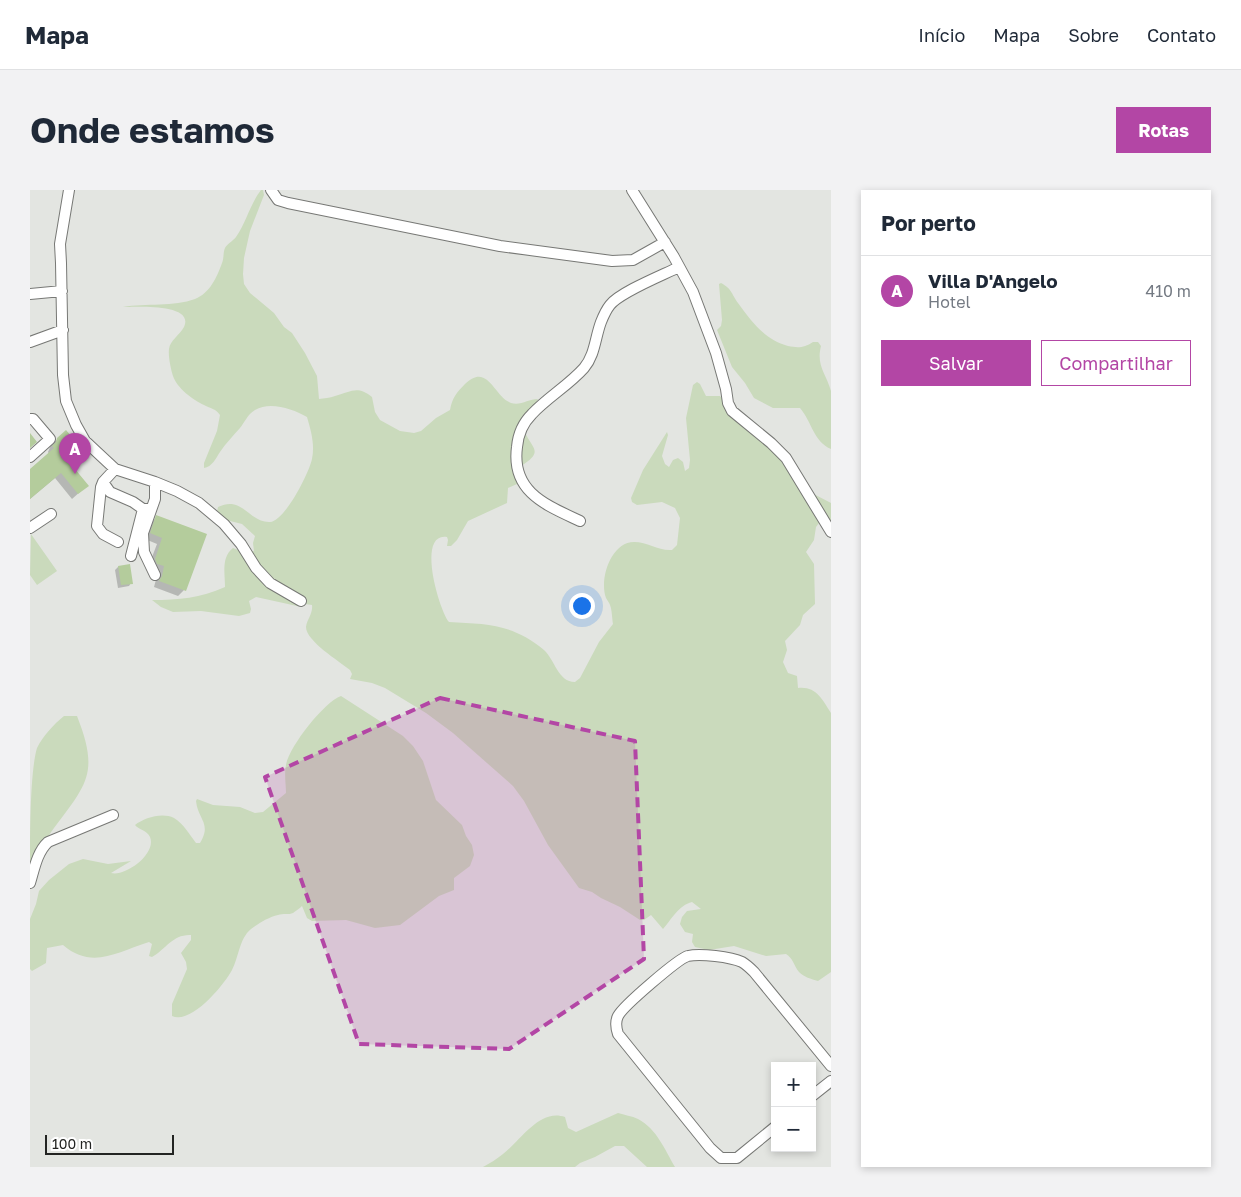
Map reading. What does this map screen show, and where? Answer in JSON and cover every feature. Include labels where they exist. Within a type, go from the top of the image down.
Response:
[{"type":"street","points":[[69,190],[60,244],[63,375],[66,401],[85,441],[115,469],[155,482],[199,503],[224,524],[241,544],[256,568],[270,583],[301,601]]},
{"type":"street","points":[[271,190],[278,200],[288,203],[417,231],[509,248],[612,261],[633,260],[665,242]]},
{"type":"street","points":[[632,190],[665,242],[693,292],[716,353],[728,403],[732,411],[786,458],[831,532]]},
{"type":"street","points":[[580,521],[545,505],[523,485],[517,472],[515,458],[517,443],[523,426],[532,414],[584,367],[594,351],[601,322],[610,304],[624,294],[679,267]]},
{"type":"street","points":[[30,294],[62,291]]},
{"type":"street","points":[[30,342],[63,330]]},
{"type":"street","points":[[30,419],[33,419],[50,439],[30,457]]},
{"type":"street","points":[[115,469],[103,482],[97,526],[103,534],[118,542]]},
{"type":"street","points":[[103,482],[110,492],[147,509]]},
{"type":"street","points":[[130,556],[147,509],[155,499],[155,482]]},
{"type":"street","points":[[147,509],[143,533],[144,552],[155,575]]},
{"type":"street","points":[[30,528],[52,514]]},
{"type":"street","points":[[30,882],[40,854],[48,842],[113,815]]},
{"type":"street","points":[[771,1130],[737,1158],[721,1158],[710,1148],[618,1034],[616,1023],[619,1013],[685,957],[699,955],[736,960],[748,966],[754,972],[831,1066]]},
{"type":"street","points":[[816,1093],[831,1081]]},
{"type":"highlighted area","points":[[440,698],[635,741],[644,959],[509,1049],[359,1044],[265,777]]},
{"type":"green space","points":[[261,190],[263,190],[264,195],[250,231],[244,258],[244,284],[250,293],[274,313],[284,327],[292,333],[317,376],[319,399],[354,390],[362,391],[372,397],[375,412],[380,420],[400,431],[414,433],[421,431],[436,418],[450,410],[457,393],[473,378],[485,379],[505,400],[511,403],[518,404],[538,399],[523,427],[535,452],[529,461],[521,466],[517,484],[508,488],[507,503],[468,521],[457,540],[451,546],[447,546],[447,537],[438,539],[433,546],[431,559],[436,589],[449,622],[488,625],[510,630],[533,641],[544,650],[561,675],[569,681],[575,682],[580,678],[599,642],[613,624],[611,607],[604,590],[604,581],[613,555],[619,548],[634,542],[667,550],[672,550],[677,545],[680,518],[675,508],[662,502],[637,505],[632,502],[631,498],[643,470],[667,432],[668,435],[662,456],[665,464],[669,467],[673,460],[678,458],[683,462],[685,471],[689,468],[686,418],[693,385],[697,382],[706,396],[720,396],[737,416],[792,467],[806,490],[831,503],[831,529],[824,523],[819,523],[816,527],[814,540],[806,552],[814,564],[815,604],[803,615],[800,625],[785,641],[787,650],[783,662],[788,673],[797,676],[798,688],[809,689],[818,694],[831,713],[831,972],[818,981],[801,974],[786,954],[766,956],[734,946],[709,950],[695,947],[692,942],[693,934],[685,932],[680,924],[682,917],[687,911],[701,909],[692,902],[679,909],[663,929],[651,915],[644,920],[640,920],[592,892],[579,888],[548,845],[524,801],[513,786],[453,733],[426,713],[385,688],[372,683],[350,679],[352,674],[350,670],[311,638],[306,627],[312,611],[312,605],[297,606],[256,597],[249,601],[250,613],[239,616],[201,611],[173,612],[161,607],[152,600],[189,598],[225,587],[225,561],[229,552],[233,548],[246,553],[254,551],[253,543],[255,536],[242,524],[222,519],[217,512],[218,507],[234,504],[263,521],[270,522],[276,520],[296,495],[312,459],[313,443],[307,417],[281,407],[267,406],[261,407],[250,414],[214,462],[204,468],[204,463],[217,431],[220,415],[215,410],[190,397],[178,385],[173,376],[169,349],[171,343],[184,327],[185,319],[181,314],[173,310],[150,307],[123,307],[178,303],[195,299],[205,293],[218,274],[225,248],[239,232]]},
{"type":"green space","points":[[721,283],[729,289],[753,323],[772,339],[792,347],[804,346],[813,342],[818,342],[821,346],[821,364],[831,391],[831,449],[825,446],[816,436],[800,408],[773,408],[754,398],[732,367],[717,330],[721,326],[722,320],[719,284]]},
{"type":"green space","points":[[31,534],[57,571],[37,585],[30,575]]},
{"type":"green space","points":[[341,696],[403,736],[413,746],[423,761],[436,800],[462,825],[472,845],[474,855],[470,866],[454,878],[454,890],[439,896],[400,925],[375,928],[346,920],[312,921],[307,918],[302,906],[293,913],[280,914],[268,919],[247,933],[232,970],[215,994],[188,1015],[180,1017],[172,1016],[172,1004],[187,969],[186,962],[181,953],[191,940],[191,935],[174,939],[152,957],[149,956],[152,944],[149,942],[105,957],[95,958],[74,952],[63,945],[47,948],[46,963],[32,971],[30,969],[30,919],[39,891],[49,880],[69,864],[83,859],[108,864],[131,861],[111,873],[131,868],[144,857],[151,844],[149,835],[135,825],[153,817],[169,816],[174,818],[196,843],[200,843],[205,826],[197,807],[197,799],[213,805],[240,807],[255,813],[263,812],[286,793],[286,765],[293,747],[317,716]]},
{"type":"green space","points":[[64,716],[77,716],[84,735],[88,764],[86,776],[82,788],[75,799],[30,864],[32,787],[37,748],[42,739]]},
{"type":"green space","points":[[618,1113],[645,1123],[660,1140],[675,1167],[647,1167],[624,1146],[615,1146],[575,1167],[483,1167],[501,1156],[531,1127],[547,1117],[556,1115],[565,1117],[568,1128],[576,1132]]},
{"type":"building","points":[[66,430],[84,451],[70,463],[89,486],[78,494],[61,473],[30,499],[30,469],[54,448],[52,446],[57,438]]},
{"type":"building","points":[[30,433],[37,442],[30,448]]},
{"type":"building","points":[[156,515],[207,534],[186,591],[159,581],[164,566],[157,564],[155,559],[162,538],[150,533]]},
{"type":"building","points":[[130,564],[133,584],[121,585],[118,566]]},
{"type":"place","name":"Villa D'Angelo","points":[[75,474]]}]
